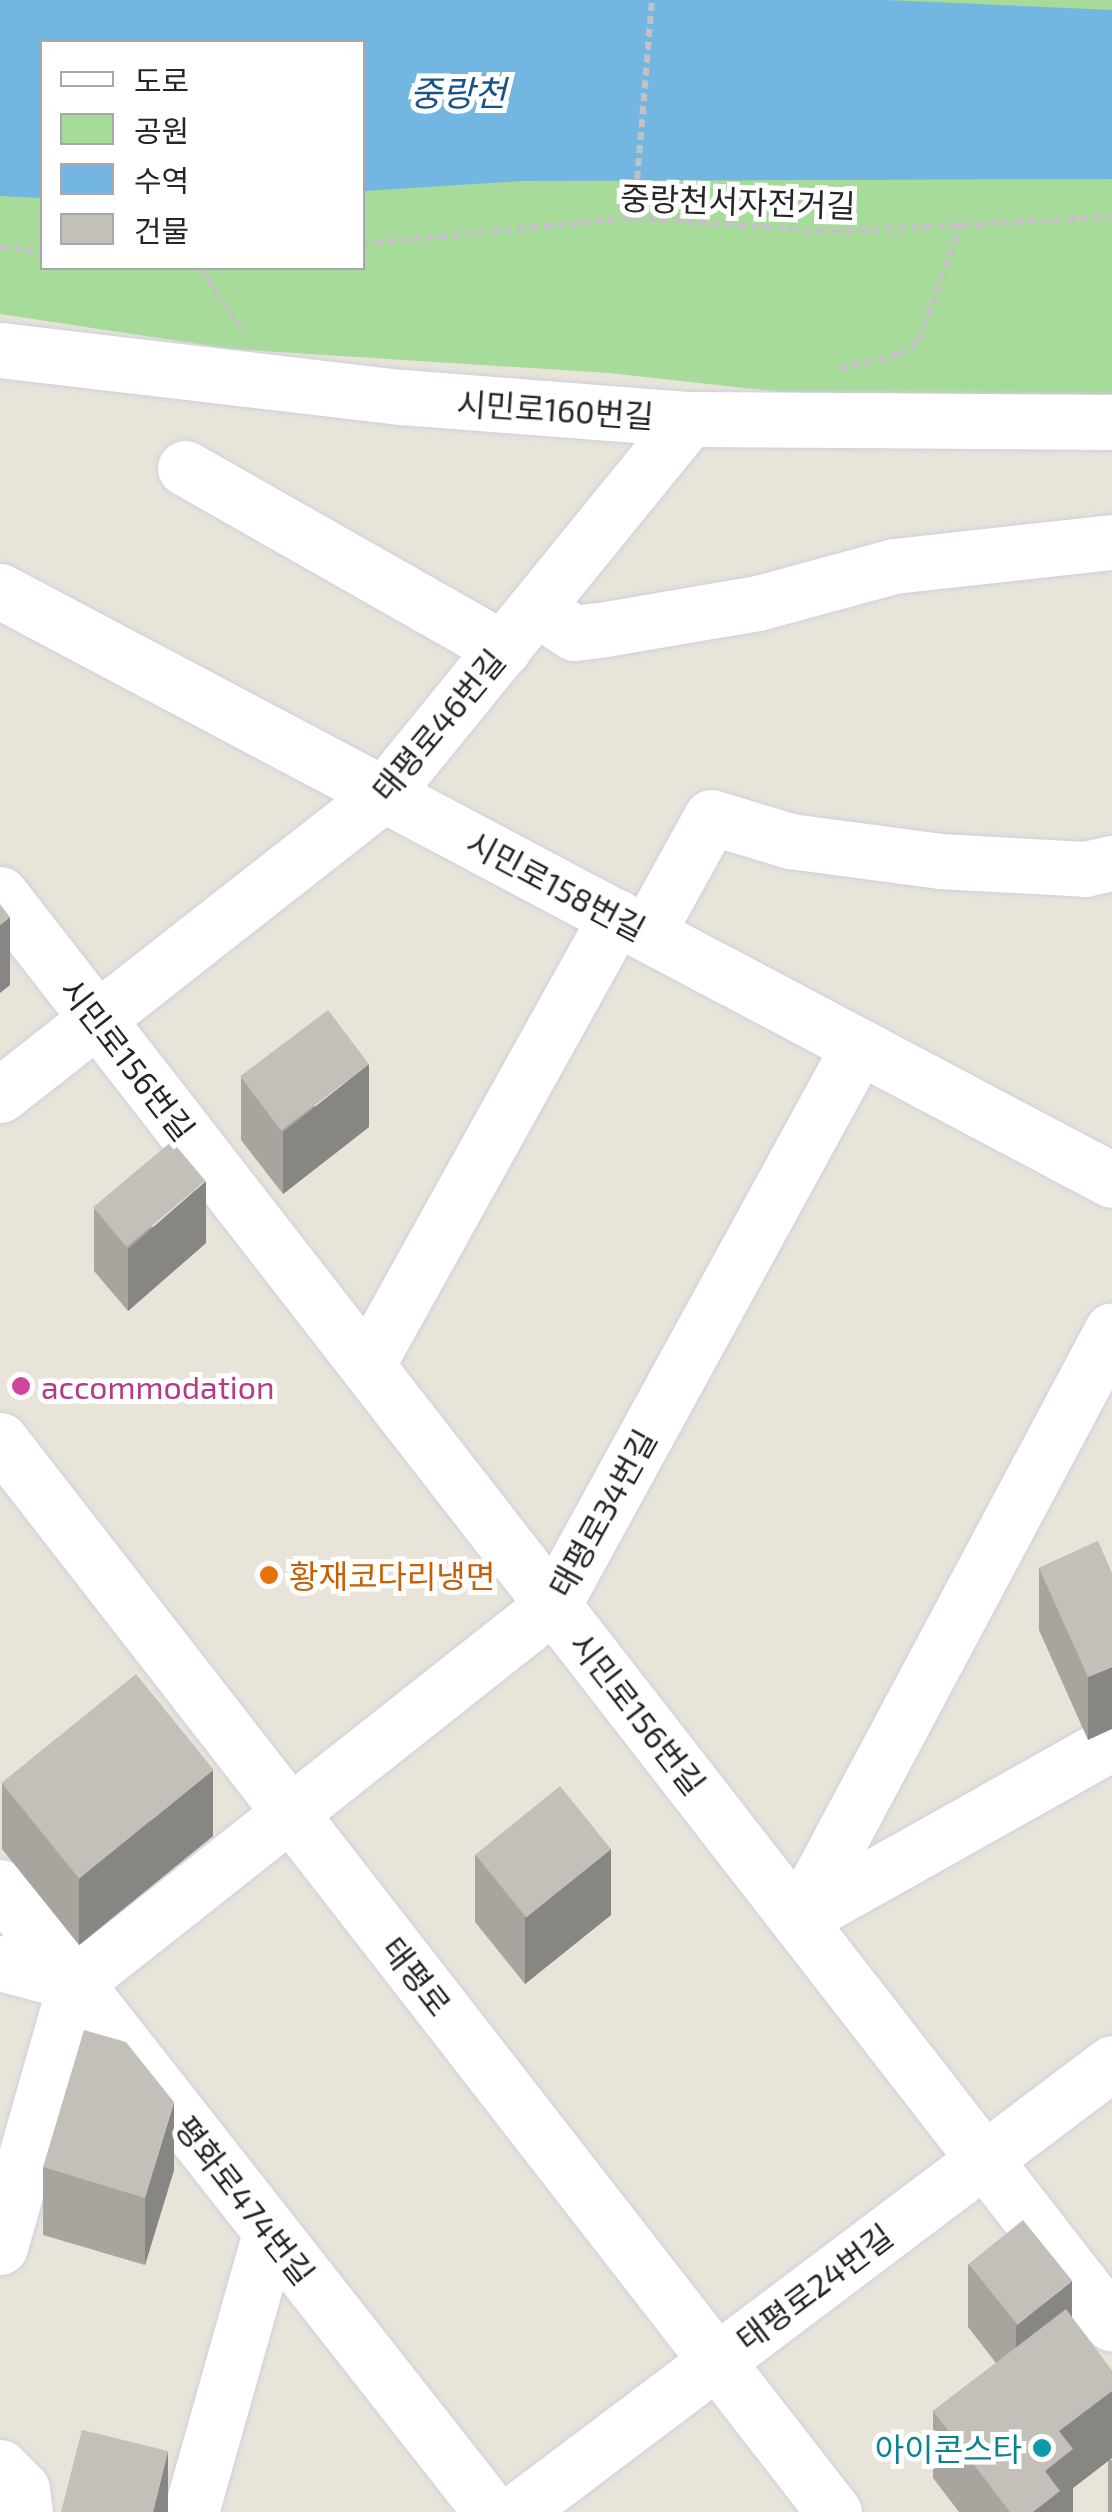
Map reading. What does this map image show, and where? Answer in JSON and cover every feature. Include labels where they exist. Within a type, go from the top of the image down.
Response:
[{"type":"street","name":"시민로160번길","points":[[0,350],[402,397],[689,419],[1112,422]]},
{"type":"street","name":"태평로46번길","points":[[0,1095],[384,794],[689,419]]},
{"type":"street","points":[[185,468],[519,629],[574,633],[758,603],[894,566],[1112,542]]},
{"type":"street","name":"시민로158번길","points":[[0,591],[1112,1180]]},
{"type":"street","points":[[366,1366],[632,925],[711,817],[790,841],[940,860],[1085,869],[1112,863]]},
{"type":"street","name":"시민로156번길","points":[[0,894],[1112,2324]]},
{"type":"street","name":"태평로34번길","points":[[75,1983],[553,1605],[858,1046]]},
{"type":"street","points":[[798,1919],[1112,1330]]},
{"type":"street","name":"태평로","points":[[0,1440],[834,2512]]},
{"type":"street","points":[[798,1919],[1112,1743]]},
{"type":"street","name":"평화로474번길","points":[[0,1888],[490,2512]]},
{"type":"street","points":[[0,1963],[75,1983],[0,2246]]},
{"type":"street","name":"태평로24번길","points":[[516,2512],[1112,2063]]},
{"type":"street","points":[[191,2512],[270,2232]]},
{"type":"street","points":[[0,2466],[22,2488],[25,2512]]},
{"type":"path","points":[[634,218],[652,0]]},
{"type":"path","name":"중랑천서자전거길","points":[[365,244],[634,218],[833,232],[1112,217]]},
{"type":"path","points":[[827,372],[899,354],[919,340],[961,223]]},
{"type":"path","points":[[0,246],[40,252]]},
{"type":"green space","points":[[0,0],[1112,0],[1112,394],[816,396],[609,373],[231,349],[0,314]]},
{"type":"water","name":"중랑천","points":[[0,0],[886,0],[1112,10],[1112,179],[522,181],[365,191],[365,40],[40,40],[40,198],[0,196]]},
{"type":"building","points":[[0,904],[10,917],[0,925]]},
{"type":"building","points":[[328,1010],[369,1064],[281,1131],[240,1076]]},
{"type":"building","points":[[172,1141],[205,1181],[127,1247],[93,1207]]},
{"type":"building","points":[[1098,1541],[1112,1573],[1112,1667],[1088,1677],[1039,1568]]},
{"type":"building","points":[[136,1674],[213,1770],[79,1878],[2,1783]]},
{"type":"building","points":[[560,1786],[611,1849],[526,1918],[475,1855]]},
{"type":"building","points":[[84,2030],[126,2042],[174,2102],[145,2198],[43,2167]]},
{"type":"building","points":[[1023,2220],[1072,2281],[1018,2325],[969,2264]]},
{"type":"building","points":[[1066,2309],[1112,2371],[1112,2391],[1059,2431],[1073,2449],[1045,2471],[1060,2491],[1033,2512],[1010,2512],[933,2411]]},
{"type":"building","points":[[82,2430],[168,2451],[153,2512],[61,2512]]},
{"type":"place","name":"accommodation","points":[[21,1386]]},
{"type":"place","name":"황재코다리냉면","points":[[269,1575]]},
{"type":"place","name":"아이콘스타","points":[[1042,2448]]}]
